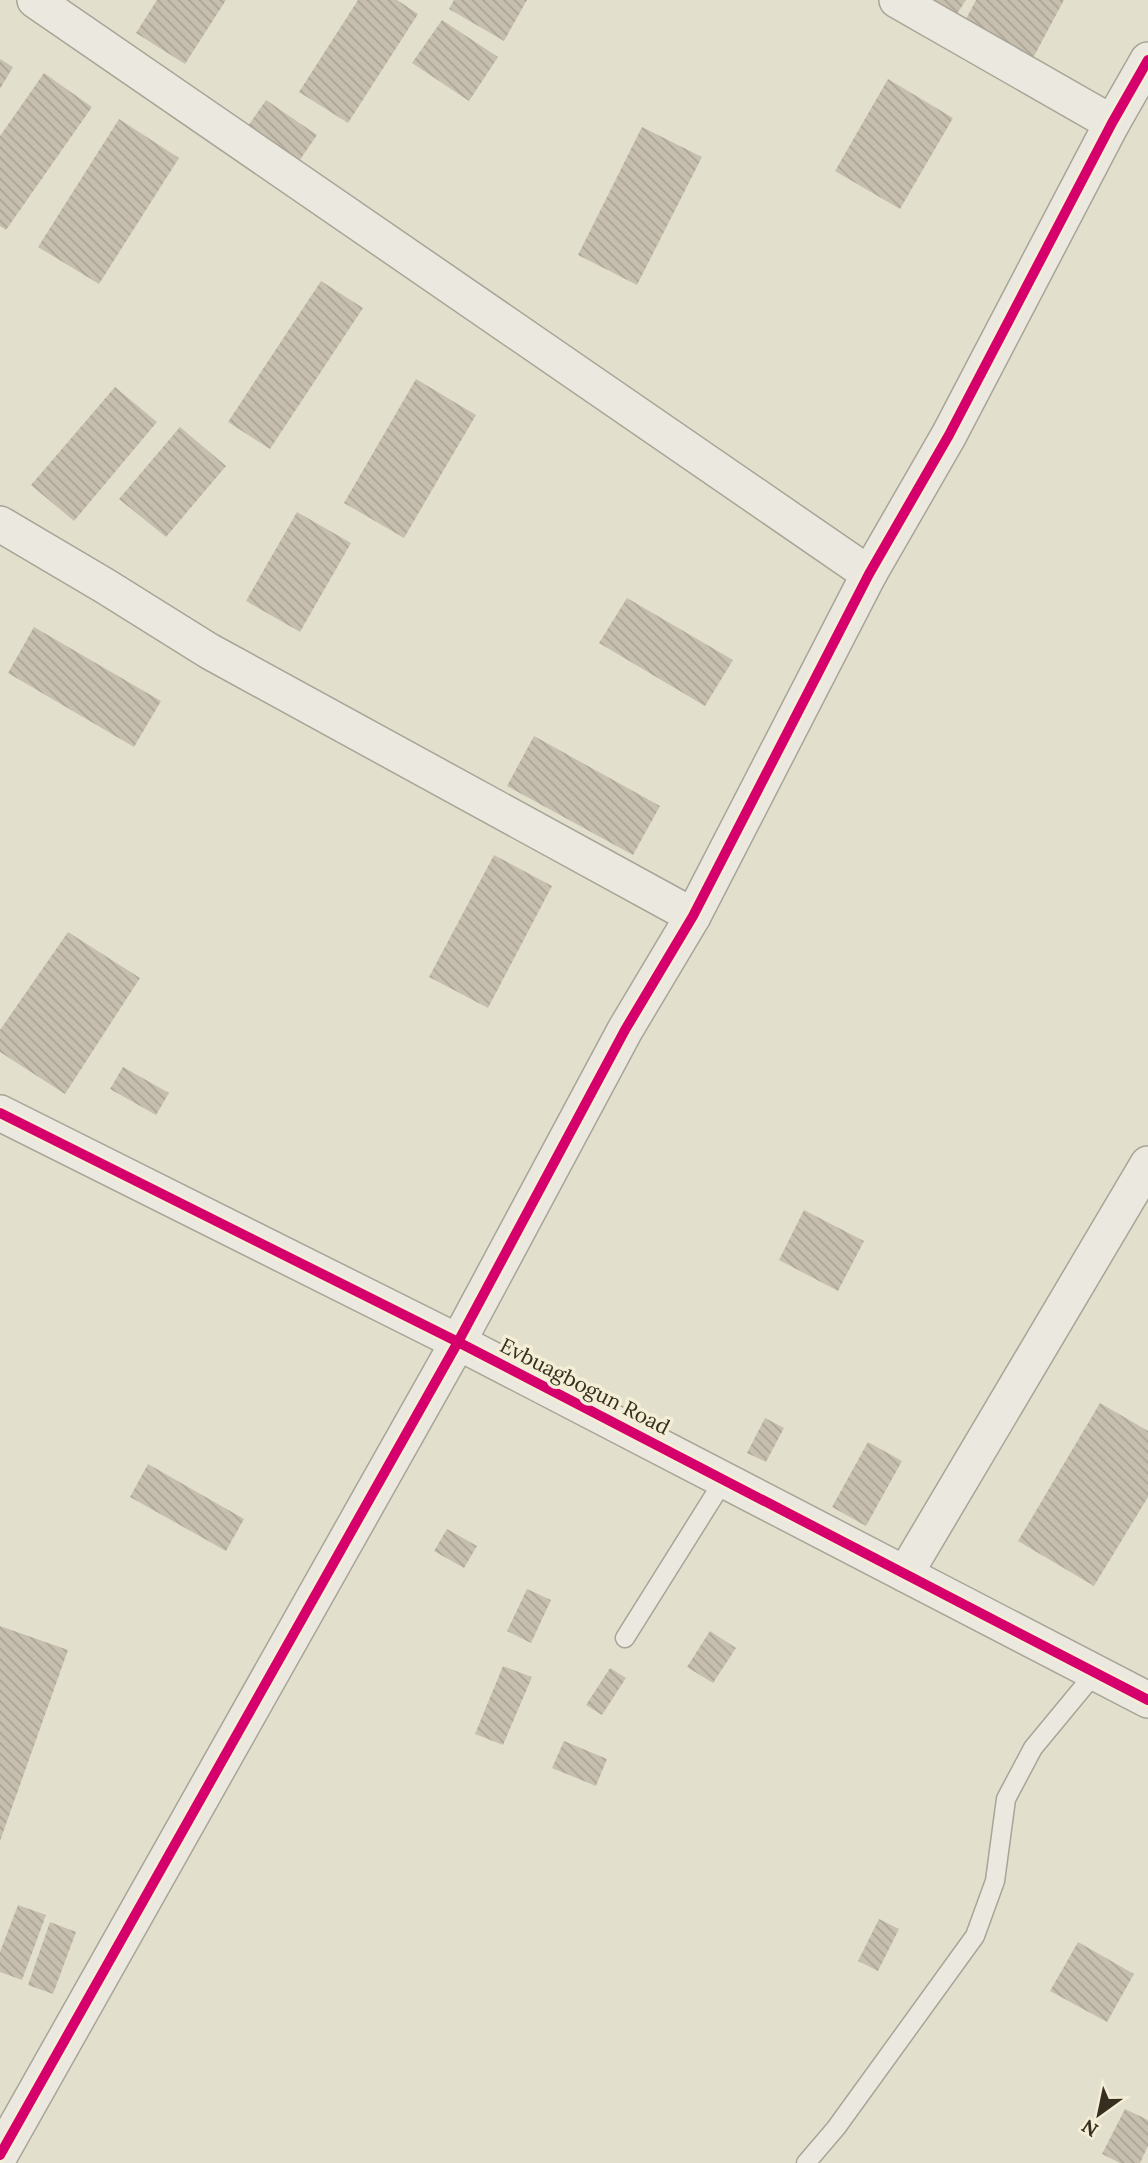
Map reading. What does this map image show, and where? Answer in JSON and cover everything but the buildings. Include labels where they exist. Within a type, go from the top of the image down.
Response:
[{"type":"street","points":[[35,0],[869,574]]},
{"type":"street","points":[[897,0],[1112,123]]},
{"type":"street","points":[[6,2163],[0,2158],[458,1342],[625,1030],[692,916],[869,574],[949,435],[1112,123],[1148,60]]},
{"type":"street","points":[[0,524],[209,651],[692,916]]},
{"type":"street","name":"Evbuagbogun Road","points":[[0,1113],[458,1342],[1148,1700]]},
{"type":"street","points":[[905,1574],[1148,1164]]},
{"type":"lane","points":[[625,1638],[724,1480]]},
{"type":"lane","points":[[806,2163],[836,2128],[975,1936],[995,1881],[1006,1799],[1034,1748],[1096,1673]]},
{"type":"cycle path","points":[[0,2155],[458,1342],[625,1030],[693,916],[869,574],[949,435],[1112,123],[1148,60]]},
{"type":"cycle path","points":[[0,1113],[458,1342],[1148,1700]]}]
